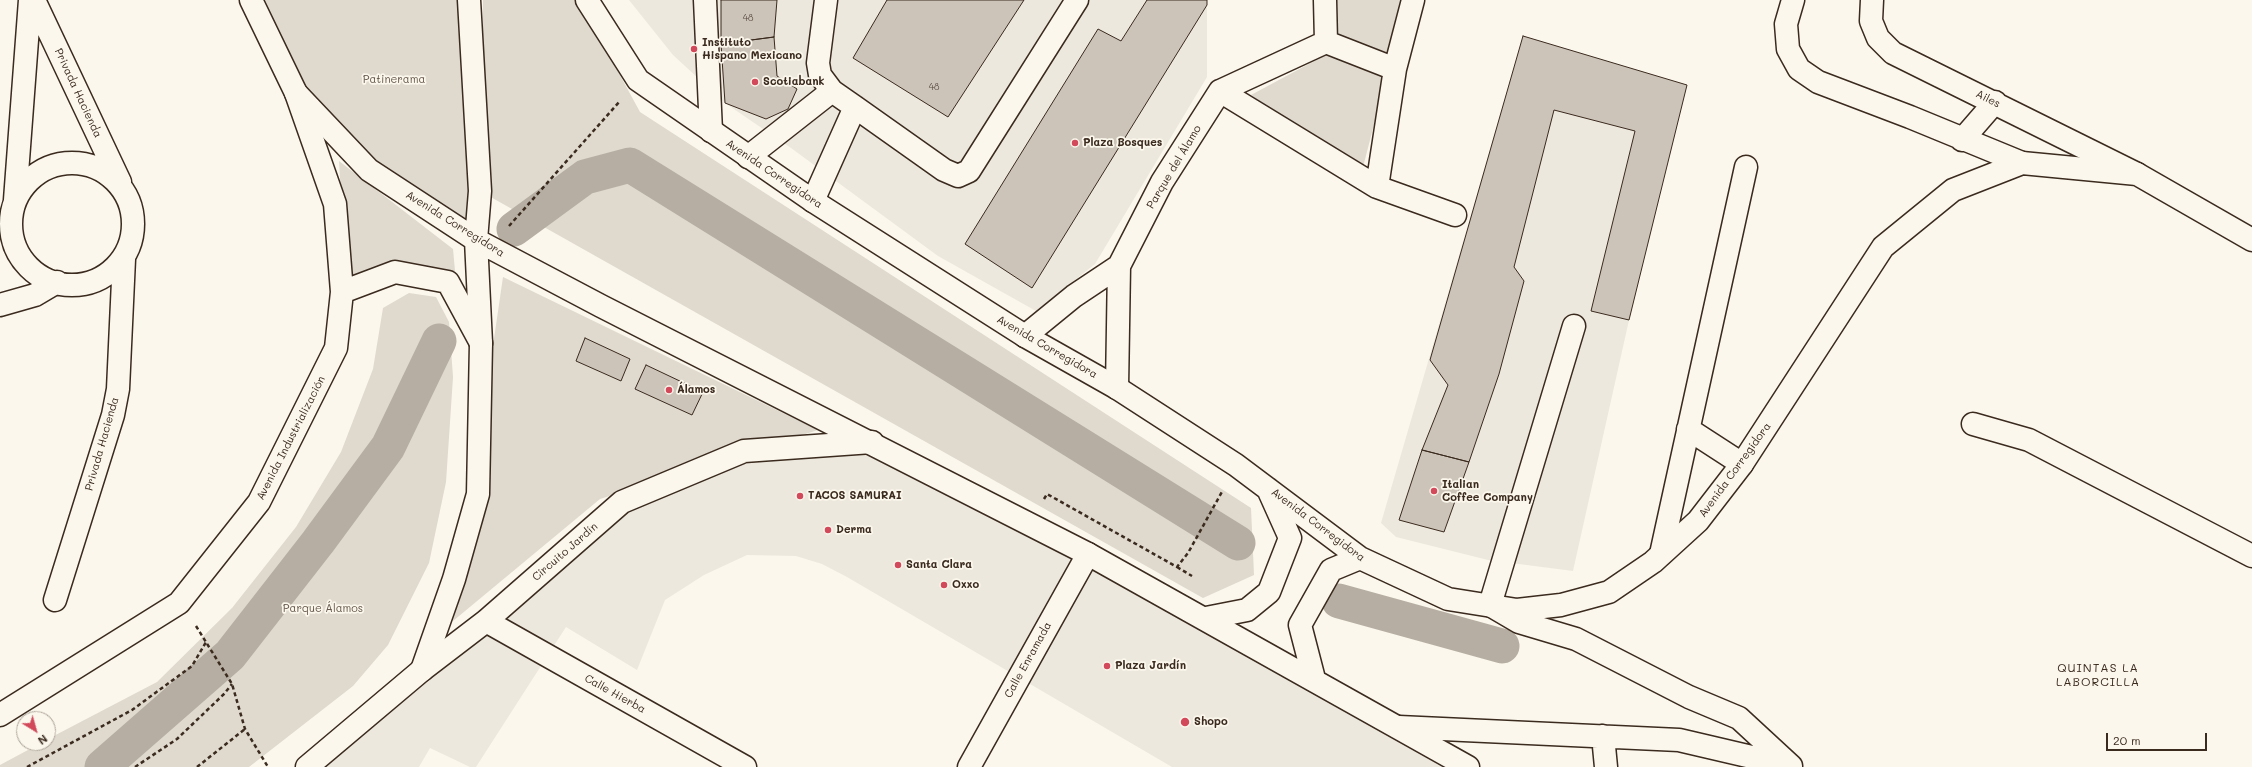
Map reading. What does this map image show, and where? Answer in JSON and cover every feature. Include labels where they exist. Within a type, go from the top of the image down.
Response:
[{"type":"street","points":[[14,200],[35,174],[65,162],[96,166],[122,186],[134,216],[124,259],[110,274],[79,286],[47,281],[8,251],[14,200],[30,0]]},
{"type":"street","name":"Privada Hacienda","points":[[34,0],[122,186]]},
{"type":"street","name":"Avenida Corregidora","points":[[251,0],[296,93],[369,170],[483,243],[601,306],[872,442],[1088,554],[1206,618],[1468,767]]},
{"type":"street","points":[[422,670],[454,579],[478,494],[483,243],[469,0]]},
{"type":"street","name":"Avenida Corregidora","points":[[587,0],[638,80],[813,201],[1024,336],[1118,388],[1267,487],[1360,558],[1448,599],[1517,610],[1561,605],[1609,592],[1661,554],[1698,521],[1742,464],[1883,247],[1953,190],[2022,163],[2137,174],[2252,240]]},
{"type":"street","points":[[705,0],[711,131]]},
{"type":"street","points":[[826,0],[818,63],[820,75],[832,91],[855,108],[944,170],[958,176],[969,171],[1077,0]]},
{"type":"street","points":[[1325,0],[1326,42]]},
{"type":"street","points":[[1377,187],[1395,70],[1413,0]]},
{"type":"street","points":[[1793,0],[1786,24],[1788,49],[1799,69],[1818,82],[1910,117],[1962,140],[2022,163]]},
{"type":"street","name":"Ailes","points":[[1872,0],[1871,21],[1878,38],[1893,53],[1995,102],[2137,174]]},
{"type":"street","points":[[1220,91],[1326,42],[1395,70]]},
{"type":"street","points":[[748,157],[832,91]]},
{"type":"street","points":[[1220,91],[1377,187],[1455,215]]},
{"type":"street","name":"Parque del Álamo","points":[[1118,388],[1119,266],[1162,182],[1220,91]]},
{"type":"street","name":"Avenida Industrialización","points":[[0,715],[179,603],[259,502],[336,348],[342,292],[335,204],[296,93]]},
{"type":"street","points":[[1962,140],[1995,102]]},
{"type":"street","points":[[813,201],[855,108]]},
{"type":"street","points":[[1661,554],[1746,167]]},
{"type":"street","name":"Privada Hacienda","points":[[55,600],[113,415],[118,389],[124,259]]},
{"type":"street","name":"Parque del Álamo","points":[[1024,336],[1074,296],[1119,266]]},
{"type":"street","points":[[342,292],[395,272],[448,282],[481,343]]},
{"type":"street","points":[[0,305],[35,295],[57,282]]},
{"type":"street","points":[[1574,326],[1490,605],[1519,622],[1576,639],[1689,697],[1739,718],[1793,767]]},
{"type":"street","points":[[1973,424],[2029,440],[2252,556]]},
{"type":"street","points":[[1688,429],[1742,464]]},
{"type":"street","name":"Circuito Jardín","points":[[307,767],[422,670],[486,621],[622,502],[744,451],[872,442]]},
{"type":"street","points":[[1206,618],[1247,610],[1270,592],[1290,538],[1267,487]]},
{"type":"street","name":"Calle Enramada","points":[[969,767],[1088,554]]},
{"type":"street","points":[[1314,679],[1300,625],[1331,570],[1360,558]]},
{"type":"street","name":"Calle Hierba","points":[[486,621],[745,767]]},
{"type":"street","points":[[1399,727],[1679,740],[1793,767]]},
{"type":"street","points":[[1603,736],[1606,767]]},
{"type":"path","points":[[483,243],[638,80]]},
{"type":"path","points":[[1188,553],[1218,499]]},
{"type":"path","points":[[194,624],[232,684],[245,729],[268,767]]},
{"type":"path","points":[[28,767],[132,710],[192,666],[206,642]]},
{"type":"path","points":[[135,767],[176,739],[232,684]]},
{"type":"path","points":[[197,767],[245,729]]},
{"type":"shaded area","name":"Plaza Bosques","points":[[629,0],[1207,0],[1207,77],[1095,264],[1036,311],[938,256],[791,148],[725,103],[673,55]]},
{"type":"shaded area","points":[[1523,36],[1687,85],[1629,320],[1573,571],[1488,560],[1396,537],[1381,523]]},
{"type":"shaded area","points":[[872,442],[1468,767],[1172,767],[847,577],[822,564],[796,556],[747,555],[704,575],[665,600],[637,670],[566,627],[476,767],[470,767],[430,748],[419,767],[307,767],[622,502],[744,451]]},
{"type":"green space","name":"Patinerama","points":[[251,0],[469,0],[480,183],[483,0],[579,0],[640,112],[1251,508],[1254,575],[1203,598],[480,191],[476,240],[424,206],[296,93]]},
{"type":"green space","points":[[1336,0],[1406,0],[1362,171],[1251,95],[1333,51]]},
{"type":"green space","points":[[339,161],[453,249],[455,271],[346,278]]},
{"type":"green space","points":[[503,277],[818,430],[600,499],[453,621]]},
{"type":"green space","name":"Parque Álamos","points":[[409,293],[436,297],[449,322],[453,377],[446,482],[429,563],[388,645],[353,686],[249,767],[0,767],[0,765],[26,751],[56,751],[56,735],[157,682],[232,608],[296,527],[341,452],[373,369],[383,308]]},
{"type":"building","points":[[721,0],[777,0],[774,37],[721,44]]},
{"type":"building","points":[[887,0],[1024,0],[948,117],[853,58]]},
{"type":"building","name":"Plaza Bosques","points":[[1147,0],[1207,0],[1207,5],[1032,288],[965,244],[1098,29],[1121,41]]},
{"type":"building","points":[[1523,36],[1687,85],[1629,320],[1591,311],[1635,131],[1554,110],[1514,267],[1524,281],[1499,374],[1469,462],[1422,450],[1448,385],[1430,360]]},
{"type":"building","name":"Scotiabank","points":[[774,37],[777,76],[797,89],[788,109],[766,119],[725,103],[721,44]]},
{"type":"building","points":[[585,338],[630,359],[621,381],[576,361]]},
{"type":"building","name":"Álamos","points":[[646,365],[703,392],[692,415],[635,389]]},
{"type":"building","name":"Italian Coffee Company","points":[[1422,450],[1469,462],[1444,532],[1399,520]]},
{"type":"waterway","points":[[514,229],[585,177],[630,165],[1238,543]]},
{"type":"waterway","points":[[102,767],[230,655],[318,542],[388,447],[439,341]]},
{"type":"waterway","points":[[1339,601],[1502,646]]},
{"type":"place","name":"Instituto Hispano Mexicano","points":[[694,49]]},
{"type":"place","name":"Scotiabank","points":[[755,82]]},
{"type":"place","name":"Plaza Bosques","points":[[1075,143]]},
{"type":"place","name":"Álamos","points":[[669,390]]},
{"type":"place","name":"Italian Coffee Company","points":[[1434,491]]},
{"type":"place","name":"TACOS SAMURAI","points":[[800,496]]},
{"type":"place","name":"Derma","points":[[828,530]]},
{"type":"place","name":"Santa Clara","points":[[898,565]]},
{"type":"place","name":"Oxxo","points":[[944,585]]},
{"type":"place","name":"Plaza Jardín","points":[[1107,666]]},
{"type":"place","name":"Shopo","points":[[1185,722]]},
{"type":"district","name":"QUINTAS LA LABORCILLA","points":[[2098,675]]}]
